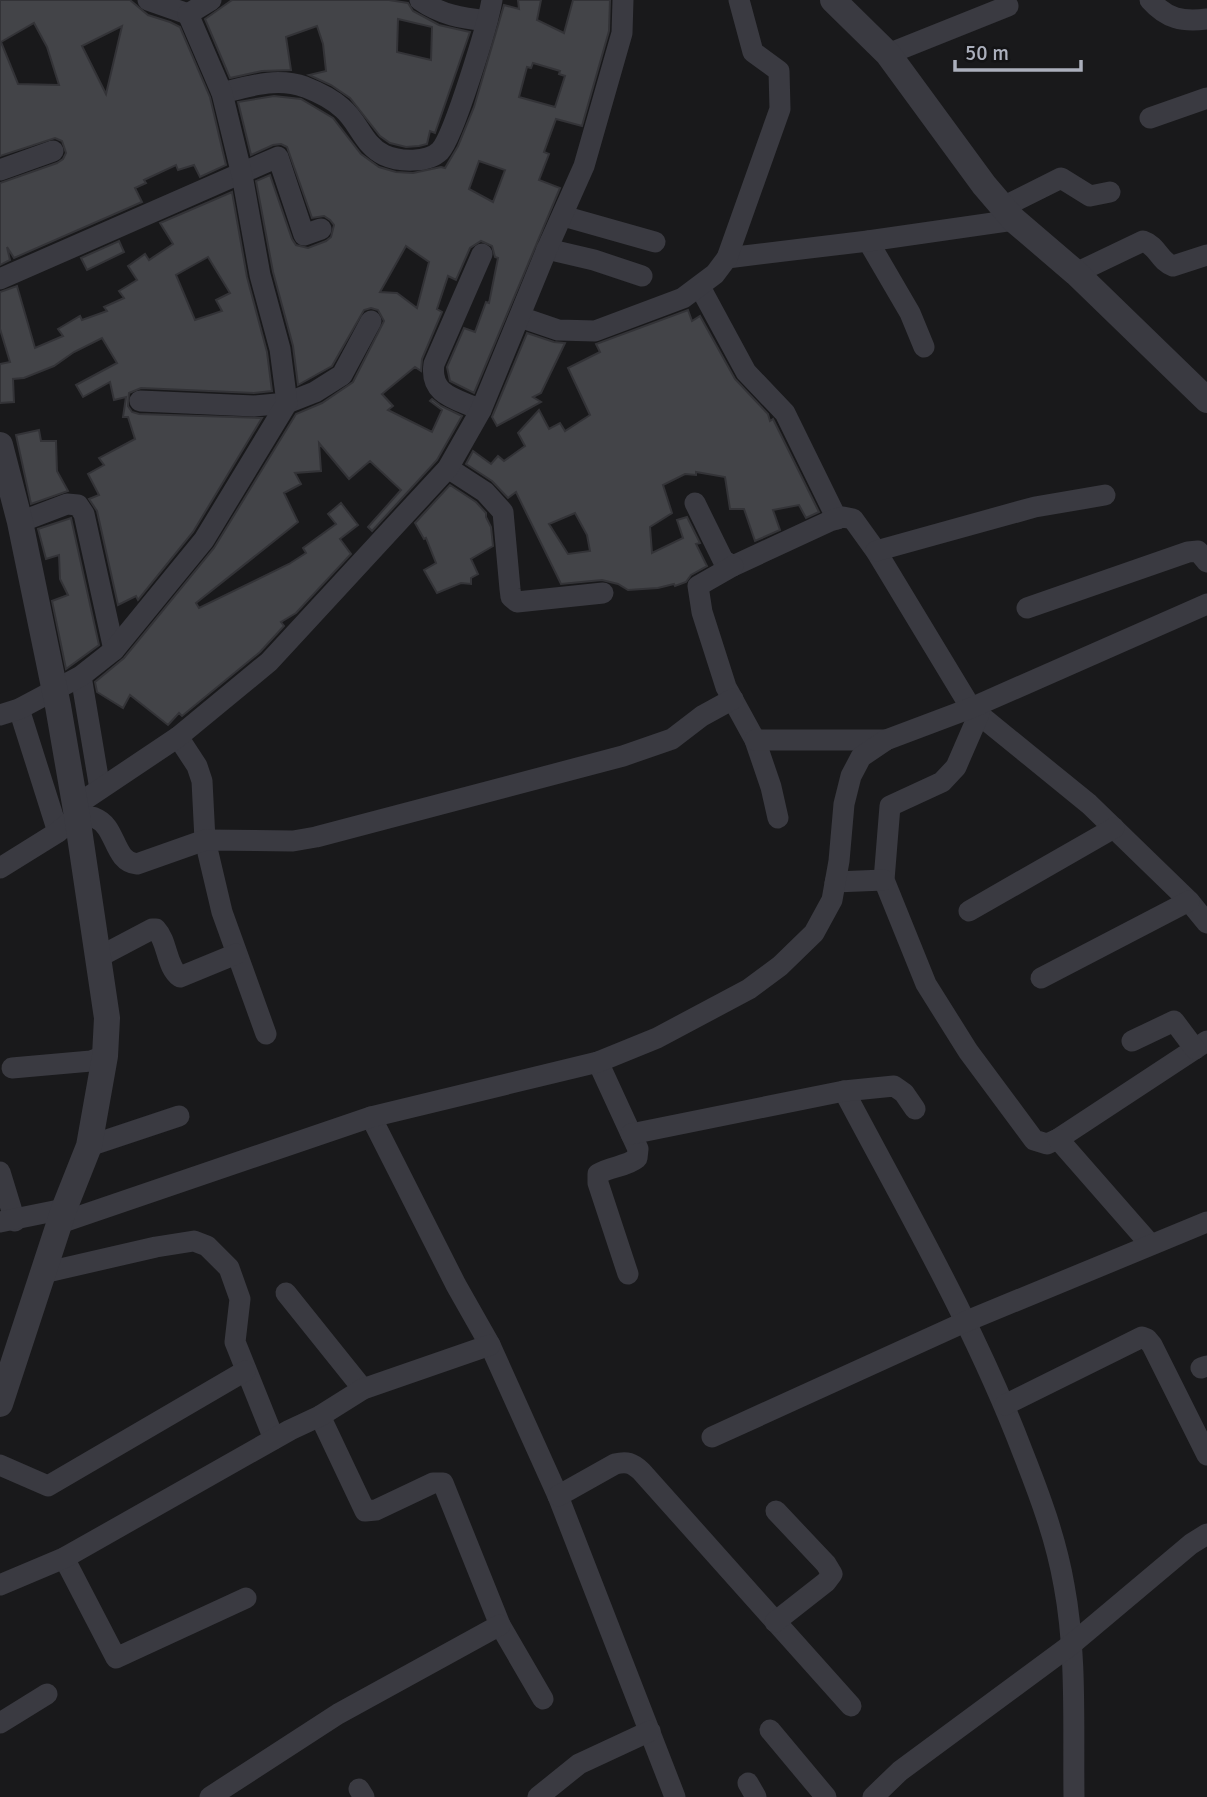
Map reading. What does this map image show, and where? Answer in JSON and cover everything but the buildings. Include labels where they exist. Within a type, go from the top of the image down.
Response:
[{"type":"street","points":[[70,818],[10,712],[81,676],[114,650],[204,540],[287,403],[280,349],[260,275],[242,175],[222,93],[188,14],[148,0]]},
{"type":"street","points":[[188,14],[211,0]]},
{"type":"street","points":[[222,93],[271,81],[303,86],[344,109],[366,141],[385,155],[405,160],[427,158],[440,151],[449,135],[489,10],[456,17],[433,10],[420,0]]},
{"type":"street","points":[[0,868],[70,818],[100,789],[178,737],[269,662],[448,468],[481,410],[584,166],[622,33],[623,0]]},
{"type":"street","points":[[520,317],[558,330],[595,331],[683,298],[701,287],[727,258],[780,109],[779,71],[753,52],[739,0]]},
{"type":"street","points":[[833,0],[888,54],[943,131],[1009,213],[1076,273],[1207,400]]},
{"type":"street","points":[[1150,0],[1171,18],[1187,22],[1207,19]]},
{"type":"street","points":[[888,54],[1008,6]]},
{"type":"street","points":[[1150,118],[1207,97]]},
{"type":"street","points":[[0,170],[53,151]]},
{"type":"street","points":[[0,279],[278,157],[304,235],[321,229]]},
{"type":"street","points":[[727,258],[869,241],[1009,213],[1061,178],[1090,196],[1110,192]]},
{"type":"street","points":[[563,216],[655,242]]},
{"type":"street","points":[[869,241],[910,313],[924,347]]},
{"type":"street","points":[[1076,273],[1143,241],[1154,247],[1163,260],[1173,265],[1207,255]]},
{"type":"street","points":[[547,249],[594,260],[642,276]]},
{"type":"street","points":[[481,410],[445,394],[434,385],[432,376],[434,364],[482,254]]},
{"type":"street","points":[[701,287],[746,372],[785,413],[837,519]]},
{"type":"street","points":[[140,401],[254,406],[287,403],[314,392],[342,375],[370,321]]},
{"type":"street","points":[[0,445],[20,522],[54,690],[70,818],[107,1018],[105,1056],[89,1146],[62,1216],[0,1404]]},
{"type":"street","points":[[448,468],[485,492],[503,512],[511,597],[517,602],[603,593]]},
{"type":"street","points":[[876,551],[1025,509],[1105,495]]},
{"type":"street","points":[[695,503],[723,560],[733,566]]},
{"type":"street","points":[[20,522],[67,504],[78,505],[84,514],[114,650]]},
{"type":"street","points":[[778,818],[755,740],[726,687],[702,612],[698,586],[733,566],[837,519],[853,519],[876,551],[975,711],[1089,804],[1189,901],[1207,923]]},
{"type":"street","points":[[1027,608],[1188,552],[1198,551],[1207,562]]},
{"type":"street","points":[[0,1172],[7,1222],[62,1216],[371,1117],[598,1062],[657,1038],[749,989],[780,966],[814,933],[832,900],[844,804],[851,776],[861,757],[886,740],[975,711],[1207,604]]},
{"type":"street","points":[[81,676],[100,789]]},
{"type":"street","points":[[70,818],[95,818],[104,824],[121,856],[128,863],[136,864],[205,840],[293,841],[316,837],[623,756],[672,739],[702,716],[733,699]]},
{"type":"street","points":[[975,711],[956,767],[942,782],[890,806],[884,880],[926,984],[968,1052],[1034,1140],[1047,1144],[1201,1045],[1174,1021],[1132,1041]]},
{"type":"street","points":[[178,737],[197,766],[202,781],[205,840],[222,912],[266,1034]]},
{"type":"street","points":[[755,740],[886,740]]},
{"type":"street","points":[[969,911],[1114,828]]},
{"type":"street","points":[[835,882],[884,880]]},
{"type":"street","points":[[1041,978],[1189,901]]},
{"type":"street","points":[[97,958],[152,929],[156,929],[162,937],[174,971],[180,977],[236,954]]},
{"type":"street","points":[[12,1068],[91,1061],[105,1056]]},
{"type":"street","points":[[598,1062],[638,1149],[637,1158],[630,1163],[607,1168],[598,1174],[598,1183],[628,1274]]},
{"type":"street","points":[[631,1134],[844,1091],[894,1086],[904,1093],[915,1109]]},
{"type":"street","points":[[844,1091],[967,1321],[1005,1405],[1054,1540],[1065,1586],[1072,1644],[1074,1797]]},
{"type":"street","points":[[89,1146],[179,1116]]},
{"type":"street","points":[[371,1117],[456,1285],[490,1345],[558,1496],[675,1797]]},
{"type":"street","points":[[1058,1139],[1150,1244]]},
{"type":"street","points":[[712,1437],[967,1321],[1207,1222]]},
{"type":"street","points":[[43,1273],[156,1247],[194,1241],[207,1245],[229,1268],[240,1299],[235,1342],[274,1438]]},
{"type":"street","points":[[286,1293],[363,1389]]},
{"type":"street","points":[[1005,1405],[1142,1337],[1152,1345],[1207,1455]]},
{"type":"street","points":[[0,1585],[64,1558],[274,1438],[320,1416],[363,1389],[490,1345]]},
{"type":"street","points":[[0,1465],[48,1486],[245,1371]]},
{"type":"street","points":[[320,1416],[365,1511],[376,1510],[433,1483],[443,1483],[500,1625],[543,1699]]},
{"type":"street","points":[[558,1496],[615,1464],[626,1461],[633,1464],[851,1706]]},
{"type":"street","points":[[775,1622],[826,1582],[832,1574],[827,1564],[776,1511]]},
{"type":"street","points":[[873,1797],[900,1772],[1072,1644],[1191,1544],[1207,1534]]},
{"type":"street","points":[[64,1558],[116,1658],[246,1598]]},
{"type":"street","points":[[210,1797],[338,1714],[500,1625]]},
{"type":"street","points":[[0,1723],[47,1694]]},
{"type":"street","points":[[770,1730],[826,1797]]},
{"type":"street","points":[[538,1797],[579,1764],[650,1731]]}]
